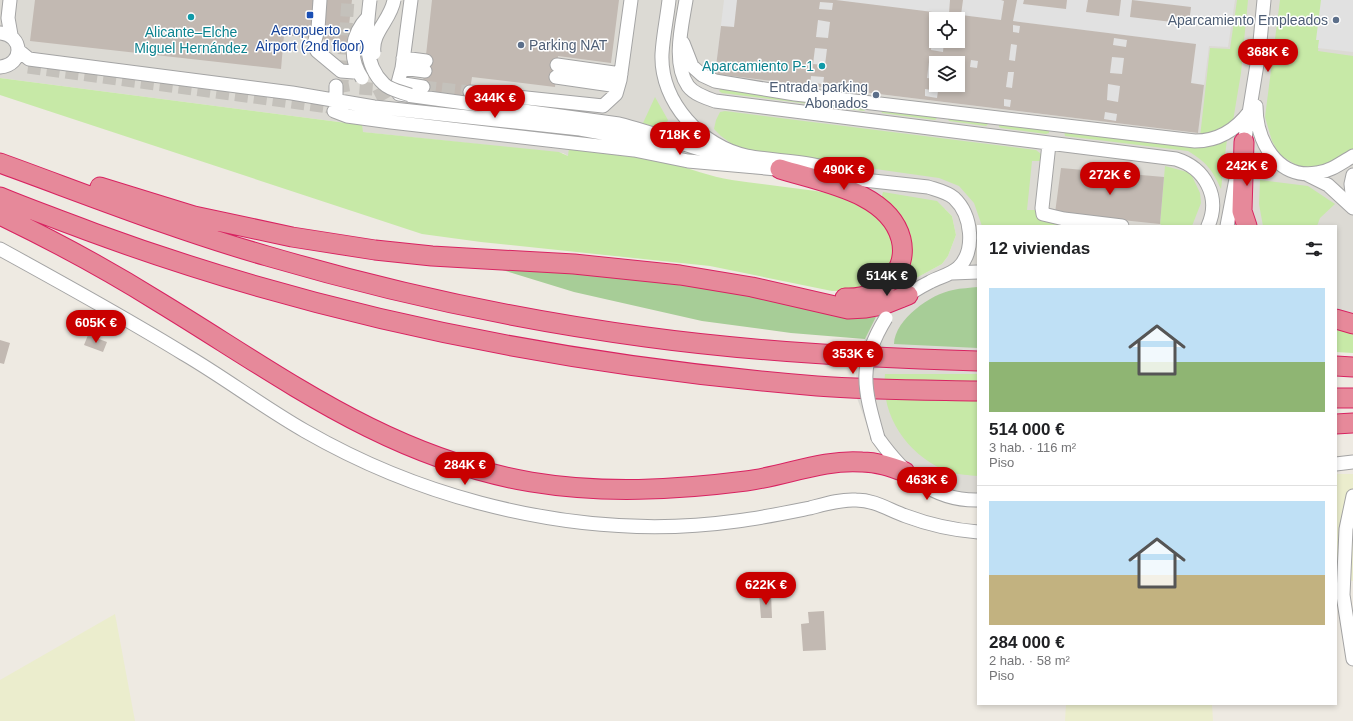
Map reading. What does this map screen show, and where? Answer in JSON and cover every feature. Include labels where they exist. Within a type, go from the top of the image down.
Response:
[{"type":"highway","points":[[1244,142],[1242,211],[1247,225]]},
{"type":"highway","points":[[0,153],[63,176],[194,216],[292,237],[389,252],[617,268],[680,274],[752,287],[848,309],[883,305],[908,295]]},
{"type":"highway","points":[[0,163],[168,225],[265,256],[352,280],[467,306],[575,327],[656,338],[822,355],[977,361]]},
{"type":"highway","points":[[617,268],[658,269],[741,278],[833,298],[855,298],[877,292],[889,283],[898,270],[902,257],[902,243],[899,231],[888,214],[872,200],[838,187],[780,169]]},
{"type":"highway","points":[[0,197],[154,255],[289,296],[408,324],[629,366],[820,386],[977,392]]},
{"type":"highway","points":[[0,214],[157,300],[292,386],[348,418],[373,431],[431,455],[491,473],[532,482],[590,489],[650,490],[684,488],[751,480],[836,462],[862,461],[881,464],[905,472]]},
{"type":"highway","points":[[1337,319],[1353,324]]},
{"type":"highway","points":[[1337,366],[1353,367]]},
{"type":"highway","points":[[1337,398],[1353,398]]},
{"type":"highway","points":[[1337,424],[1353,423]]},
{"type":"street","points":[[0,67],[11,65],[18,55],[15,39],[4,33],[8,18],[10,0]]},
{"type":"street","points":[[320,0],[318,29],[314,44],[317,51],[341,71],[358,75],[379,89],[389,92],[584,119],[642,130],[709,153],[780,169]]},
{"type":"street","points":[[370,0],[367,45],[370,60],[375,72],[388,87],[410,95]]},
{"type":"street","points":[[394,0],[392,8],[374,41],[375,55],[378,65],[390,82],[410,95]]},
{"type":"street","points":[[470,92],[602,106],[610,101],[619,83],[631,0]]},
{"type":"street","points":[[669,0],[662,55],[664,73],[676,104],[692,126],[716,144],[738,154],[821,167],[838,172],[853,179]]},
{"type":"street","points":[[686,0],[680,60],[683,76],[689,87],[700,95],[715,101],[1176,159],[1191,164],[1202,175],[1210,194],[1211,218],[1208,225]]},
{"type":"street","points":[[1264,0],[1259,52],[1256,122],[1261,138],[1275,160],[1289,169],[1305,174],[1322,182],[1353,208]]},
{"type":"street","points":[[414,2],[398,83],[423,87]]},
{"type":"street","points":[[358,75],[355,67],[353,43],[358,29],[368,17]]},
{"type":"street","points":[[368,17],[362,30],[360,52],[365,70],[379,89]]},
{"type":"street","points":[[681,38],[692,66],[702,75],[715,81],[795,94],[875,99],[942,106],[1056,120],[1203,142],[1226,134],[1240,123],[1250,111]]},
{"type":"street","points":[[18,50],[29,59],[335,105],[351,104],[580,129],[635,140],[711,164]]},
{"type":"street","points":[[1227,225],[1250,111],[1259,52]]},
{"type":"street","points":[[403,63],[426,66]]},
{"type":"street","points":[[619,83],[556,75],[619,83]]},
{"type":"street","points":[[336,86],[335,105],[339,114],[634,150],[682,160],[711,164],[780,169],[928,187],[943,192],[954,199],[964,212],[969,224],[970,240],[966,256],[959,267],[952,273],[930,282],[908,295],[896,305],[886,318],[875,336],[868,355],[866,397],[878,438],[893,460],[905,472],[935,492],[965,500],[977,500]]},
{"type":"street","points":[[996,113],[995,130],[999,133],[1035,142]]},
{"type":"street","points":[[1056,120],[1042,208],[1043,214],[1064,219],[1114,225]]},
{"type":"street","points":[[1305,174],[1317,173],[1331,169],[1353,156]]},
{"type":"street","points":[[1332,189],[1333,178],[1353,163]]},
{"type":"street","points":[[1353,175],[1351,184],[1353,202]]},
{"type":"street","points":[[0,250],[83,294],[185,354],[304,430],[357,458],[441,492],[482,504],[541,516],[615,526],[669,526],[719,524],[766,517],[837,502],[856,500],[876,502],[902,515],[940,528],[977,532]]},
{"type":"street","points":[[952,273],[977,272]]},
{"type":"street","points":[[1337,464],[1353,462]]},
{"type":"street","points":[[1353,496],[1346,529],[1343,595],[1353,659]]},
{"type":"shaded area","points":[[0,0],[1353,0],[1353,314],[1337,313],[1337,225],[977,225],[977,504],[942,498],[870,434],[857,398],[856,364],[865,339],[876,317],[896,289],[942,264],[948,256],[956,235],[952,216],[945,209],[830,184],[669,163],[568,156],[563,153],[362,132],[362,125],[0,78]]},
{"type":"shaded area","name":"Aparcamiento P-1","points":[[724,0],[1235,0],[1228,47],[1209,46],[1198,133],[715,74]]},
{"type":"shaded area","name":"Aparcamiento Empleados","points":[[1321,0],[1353,0],[1353,52],[1318,48],[1319,40],[1316,40]]},
{"type":"green space","points":[[1237,0],[1248,0],[1241,73],[1233,121],[1226,129],[1200,137],[1210,48],[1230,49]]},
{"type":"green space","points":[[1280,0],[1325,0],[1318,51],[1353,56],[1353,150],[1317,170],[1301,168],[1280,155],[1272,141],[1265,117]]},
{"type":"green space","points":[[0,78],[362,125],[363,132],[559,152],[568,156],[569,148],[644,158],[684,167],[724,179],[816,191],[843,197],[872,211],[883,222],[889,232],[893,251],[887,270],[871,285],[857,290],[832,291],[710,266],[481,242],[422,234],[0,95]]},
{"type":"green space","points":[[721,88],[867,108],[864,111],[722,93],[719,91]]},
{"type":"green space","points":[[655,97],[668,120],[664,130],[643,123]]},
{"type":"green space","points":[[881,110],[938,117],[935,120],[882,113]]},
{"type":"green space","points":[[725,111],[1036,150],[1041,154],[1044,161],[1032,161],[1027,210],[1036,210],[1042,221],[1071,225],[982,225],[974,203],[959,186],[939,178],[740,150],[714,129],[720,112]]},
{"type":"green space","points":[[947,118],[989,123],[986,126],[949,121]]},
{"type":"green space","points":[[999,124],[1049,130],[1049,133],[1046,134],[1001,128],[999,127]]},
{"type":"green space","points":[[1064,131],[1227,139],[1221,189],[1215,176],[1208,167],[1188,151],[1065,136]]},
{"type":"green space","points":[[1165,166],[1187,172],[1192,176],[1200,193],[1201,203],[1192,225],[1160,224]]},
{"type":"green space","points":[[1260,180],[1308,186],[1335,204],[1320,218],[1317,225],[1263,225],[1259,204]]},
{"type":"green space","points":[[883,192],[937,201],[952,216],[956,235],[948,256],[942,264],[896,289],[906,277],[909,261],[881,199]]},
{"type":"green space","points":[[473,261],[675,281],[876,317],[865,339],[791,333],[702,321],[574,292]]},
{"type":"green space","points":[[977,287],[977,348],[894,344],[896,335],[901,326],[907,317],[916,309],[925,302],[944,292]]},
{"type":"green space","points":[[1337,330],[1353,331],[1353,353],[1337,352]]},
{"type":"green space","points":[[885,374],[977,374],[977,476],[950,472],[936,466],[922,457],[901,434],[893,420],[887,405]]},
{"type":"green space","points":[[1337,474],[1353,474],[1353,581],[1337,580]]},
{"type":"green space","points":[[115,614],[135,721],[0,721],[0,680]]},
{"type":"green space","points":[[1066,705],[1212,705],[1213,721],[1065,721]]},
{"type":"building","name":"Alicante–Elche Miguel Hernández","points":[[35,0],[352,0],[347,42],[284,35],[281,69],[30,41]]},
{"type":"building","name":"Parking NAT","points":[[432,0],[619,0],[611,63],[558,56],[555,87],[472,77],[469,97],[422,92]]},
{"type":"building","name":"Aparcamiento P-1","points":[[737,0],[836,0],[933,12],[929,12],[929,48],[931,48],[931,50],[943,52],[943,48],[965,48],[965,16],[1001,20],[1004,1],[1001,0],[1017,0],[1013,21],[1196,44],[1191,83],[1204,85],[1198,133],[715,74],[721,26],[734,27]],"holes":[[[820,2],[833,3],[832,10],[819,9]],[[818,20],[830,22],[828,38],[816,37]],[[1013,25],[1020,26],[1019,33],[1013,32]],[[1114,38],[1127,40],[1126,47],[1113,45]],[[1011,44],[1017,45],[1015,61],[1009,60]],[[815,48],[827,49],[825,65],[813,64]],[[1112,57],[1124,58],[1122,74],[1110,73]],[[971,60],[978,61],[977,68],[970,67]],[[1008,72],[1014,72],[1012,88],[1006,87]],[[811,76],[824,77],[823,84],[810,83]],[[1108,84],[1120,86],[1118,102],[1107,100]],[[1004,99],[1011,100],[1010,107],[1004,106]],[[1105,112],[1117,114],[1116,121],[1104,119]]]},
{"type":"building","name":"Aparcamiento P-1","points":[[950,0],[963,0],[961,12],[949,12]]},
{"type":"building","points":[[1024,0],[1067,0],[1066,9],[1023,4]]},
{"type":"building","points":[[1088,0],[1121,0],[1119,16],[1086,12]]},
{"type":"building","points":[[1132,0],[1191,7],[1189,24],[1130,17]]},
{"type":"building","points":[[1061,168],[1164,177],[1160,224],[1055,213]]},
{"type":"building","points":[[88,335],[107,342],[103,352],[84,345]]},
{"type":"building","points":[[0,340],[10,343],[4,364],[0,363]]},
{"type":"building","points":[[759,594],[771,594],[772,618],[761,618]]},
{"type":"building","points":[[824,611],[826,650],[803,651],[801,624],[809,623],[808,612]]},
{"type":"tunnel","points":[[347,111],[342,83],[348,0]]},
{"type":"tunnel","points":[[364,114],[369,53]]},
{"type":"tunnel","points":[[28,67],[329,107],[334,111],[343,108]]},
{"type":"tunnel","points":[[372,115],[374,98],[395,87],[398,83]]},
{"type":"tunnel","points":[[423,87],[470,92]]},
{"type":"place","name":"Aeropuerto - Airport (2nd floor)","points":[[310,15]]},
{"type":"place","name":"Alicante–Elche Miguel Hernández","points":[[191,17]]},
{"type":"place","name":"Aparcamiento Empleados","points":[[1336,20]]},
{"type":"place","name":"Parking NAT","points":[[521,45]]},
{"type":"place","name":"Aparcamiento P-1","points":[[822,66]]},
{"type":"place","name":"Entrada parking Abonados","points":[[876,95]]}]
